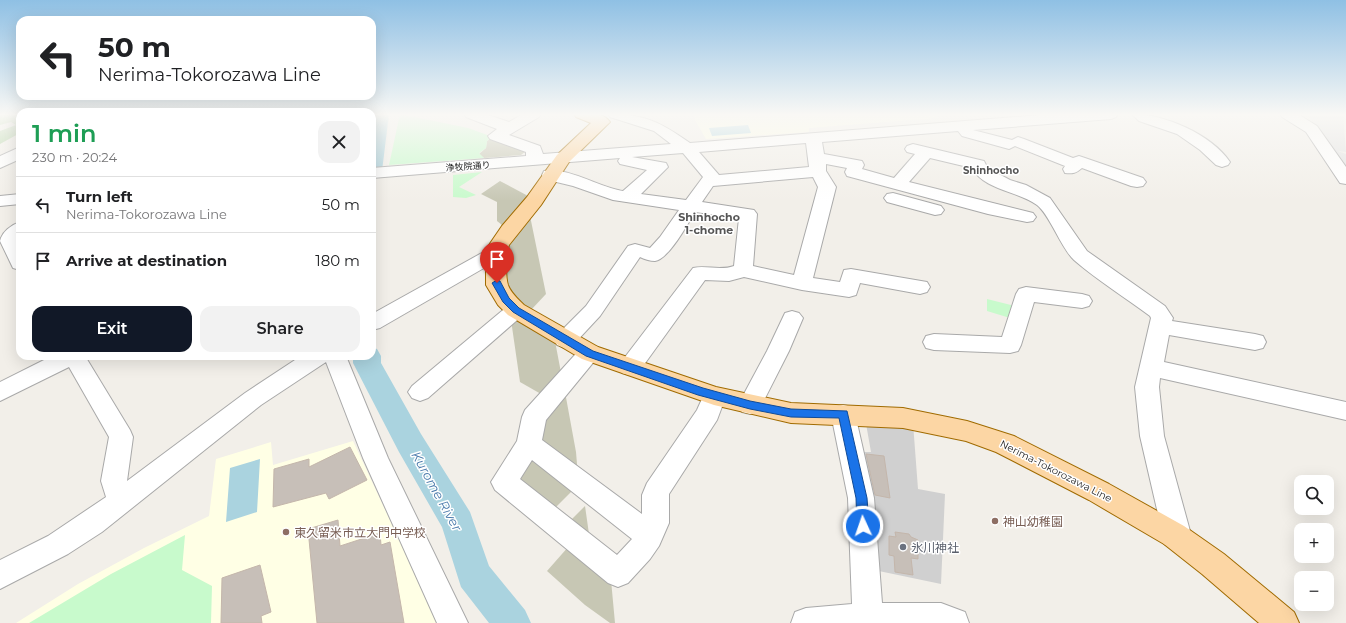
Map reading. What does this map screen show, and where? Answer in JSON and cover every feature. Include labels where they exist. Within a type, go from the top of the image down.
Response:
[{"type":"main road","name":"Nerima-Tokorozawa Line","points":[[577,143],[549,165],[534,201],[503,238],[496,253],[497,285],[506,300],[516,310],[590,354],[714,396],[791,413],[843,414],[903,418],[966,431],[1005,444],[1099,492],[1174,535],[1213,564],[1283,623]]},
{"type":"street","points":[[517,143],[534,149],[549,165],[579,182],[613,195],[692,204],[748,214],[743,270]]},
{"type":"street","points":[[680,143],[687,148],[715,181]]},
{"type":"street","name":"浄牧院通り","points":[[379,173],[549,165],[618,154],[749,143]]},
{"type":"street","points":[[802,283],[827,187],[817,164],[814,143]]},
{"type":"street","points":[[1014,143],[1073,166],[1079,161],[1137,182]]},
{"type":"street","points":[[1200,143],[1222,162]]},
{"type":"street","points":[[1322,143],[1346,179]]},
{"type":"street","points":[[896,191],[920,151],[978,165],[982,172],[989,176],[1004,184],[1020,189],[1044,202],[1080,255],[1158,311],[1162,318],[1147,387],[1152,436],[1176,531],[1174,535]]},
{"type":"street","points":[[0,164],[16,154]]},
{"type":"street","points":[[618,154],[626,162],[660,166],[627,197]]},
{"type":"street","points":[[565,340],[593,311],[635,250],[654,255],[667,241],[707,181],[715,181],[837,160],[856,165],[853,172],[935,210]]},
{"type":"street","points":[[896,191],[1027,217]]},
{"type":"street","points":[[0,201],[16,199]]},
{"type":"street","points":[[16,232],[9,240],[16,255]]},
{"type":"street","points":[[379,319],[496,253]]},
{"type":"street","points":[[630,367],[700,273],[729,275],[743,270],[802,283],[848,290],[851,276],[920,287]]},
{"type":"street","points":[[934,342],[1010,345],[1026,294],[1082,301]]},
{"type":"street","points":[[420,392],[516,310]]},
{"type":"street","points":[[750,405],[778,351],[792,318]]},
{"type":"street","points":[[1160,326],[1256,342]]},
{"type":"street","points":[[590,354],[534,417],[529,444],[504,482],[618,573],[645,545],[650,536],[655,522],[654,499],[656,491],[708,413],[714,396]]},
{"type":"street","points":[[0,392],[65,360]]},
{"type":"street","points":[[75,360],[121,437],[114,481],[122,502]]},
{"type":"street","points":[[0,575],[58,545],[92,523],[122,502],[253,399],[312,360]]},
{"type":"street","points":[[336,360],[348,394],[392,494],[453,623]]},
{"type":"street","points":[[1151,368],[1346,411]]},
{"type":"street","points":[[843,414],[861,498],[868,618]]},
{"type":"street","points":[[529,444],[650,536]]},
{"type":"street","points":[[806,623],[868,618],[941,618],[954,623]]},
{"type":"shaded area","points":[[487,143],[507,143],[526,151],[521,155],[484,158],[479,154],[486,148]]},
{"type":"shaded area","points":[[1327,143],[1345,143],[1346,152],[1338,151],[1346,154],[1346,172]]},
{"type":"shaded area","points":[[500,181],[530,197],[510,222],[502,225],[497,221],[497,202],[481,194]]},
{"type":"shaded area","points":[[529,211],[546,294],[531,310],[527,311],[501,285],[505,241]]},
{"type":"shaded area","points":[[514,318],[555,341],[562,378],[541,394],[520,382],[511,320]]},
{"type":"shaded area","points":[[565,392],[576,452],[578,476],[539,446],[543,424]]},
{"type":"shaded area","points":[[865,418],[913,423],[918,489],[945,494],[941,584],[874,570],[857,452],[871,452]]},
{"type":"shaded area","name":"東久留米市立大門中学校","points":[[353,441],[438,623],[16,623],[78,584],[144,548],[209,516],[216,459],[271,442],[273,465]]},
{"type":"shaded area","points":[[536,461],[574,489],[550,513],[517,485],[526,463]]},
{"type":"shaded area","points":[[585,506],[589,534],[566,525]]},
{"type":"shaded area","points":[[569,546],[611,580],[615,623],[610,623],[585,605],[547,571]]},
{"type":"green space","points":[[394,143],[487,143],[486,148],[479,153],[484,158],[389,165]]},
{"type":"green space","points":[[482,172],[459,187],[476,195],[466,198],[453,197],[453,175]]},
{"type":"green space","points":[[987,299],[1015,306],[1010,318],[987,311]]},
{"type":"green space","points":[[185,535],[182,570],[212,586],[211,623],[29,623],[111,574]]},
{"type":"water","points":[[260,459],[257,512],[226,522],[230,468]]},
{"type":"building","points":[[350,447],[367,480],[329,499],[326,493],[273,507],[274,469],[309,459],[309,467]]},
{"type":"building","points":[[866,454],[884,456],[890,498],[875,495]]},
{"type":"building","points":[[338,520],[340,546],[380,533],[381,545],[390,542],[404,623],[317,623],[308,529]]},
{"type":"building","name":"氷川神社","points":[[895,532],[909,534],[911,537],[918,540],[918,559],[911,558],[913,575],[895,572],[894,556],[889,555],[889,536],[896,537]]},
{"type":"building","points":[[260,565],[271,612],[261,616],[262,623],[221,623],[222,578]]},
{"type":"waterway","name":"Kurome River","points":[[367,360],[367,363],[410,443],[458,523],[474,575],[512,623]]},
{"type":"place","name":"神山幼稚園","points":[[995,521]]},
{"type":"place","name":"東久留米市立大門中学校","points":[[286,532]]},
{"type":"place","name":"氷川神社","points":[[903,547]]},
{"type":"district","name":"Shinhocho","points":[[991,170]]},
{"type":"district","name":"Shinhocho 1-chome","points":[[709,223]]},
{"type":"route","points":[[497,283],[506,300],[516,310],[552,333],[590,354],[701,392],[750,405],[791,413],[843,414],[858,479],[863,526]]}]
